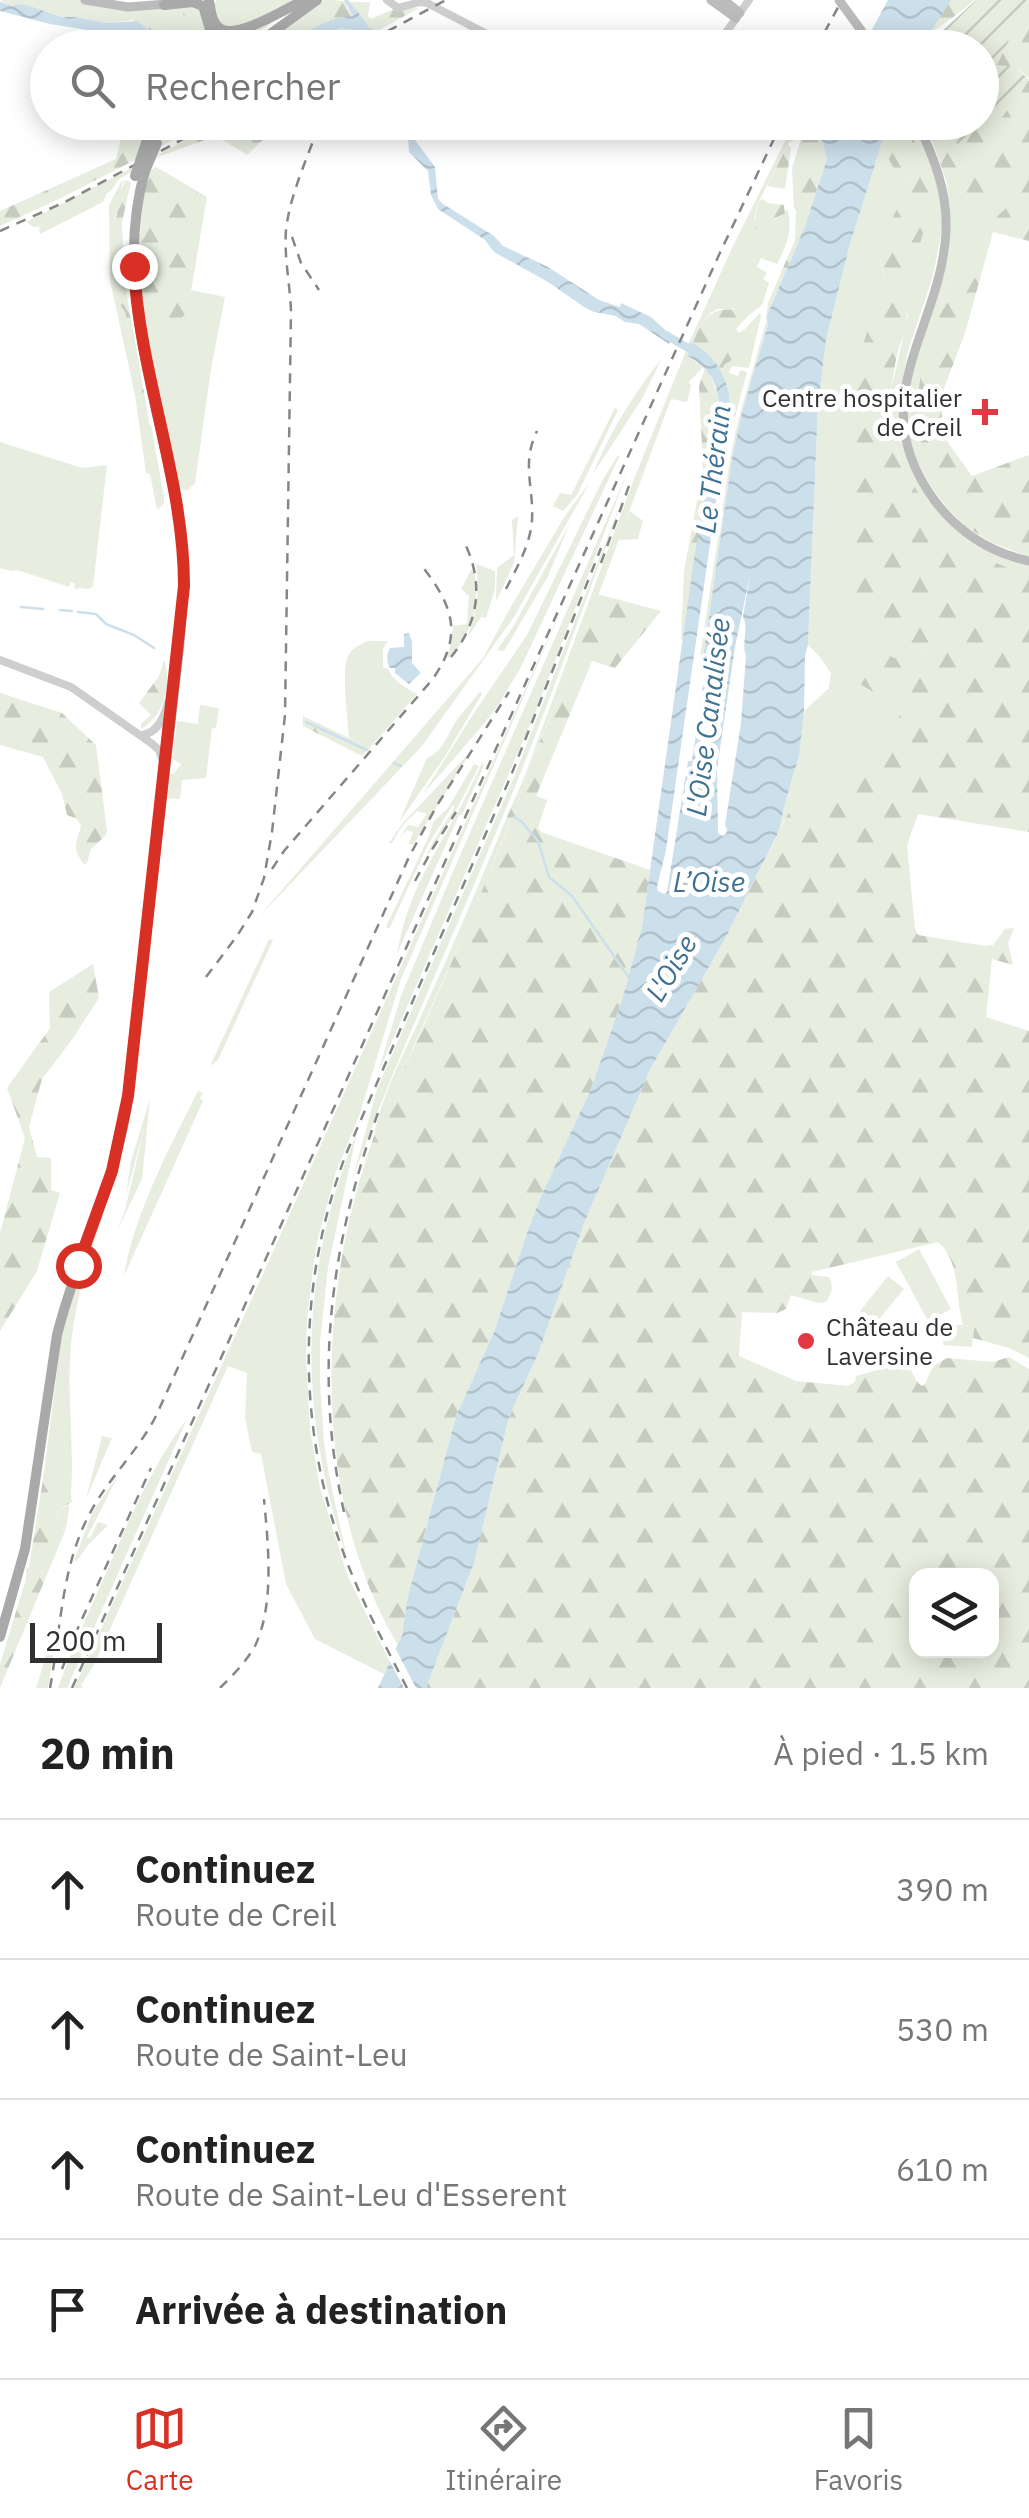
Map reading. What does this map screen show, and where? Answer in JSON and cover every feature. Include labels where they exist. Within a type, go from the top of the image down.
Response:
[{"type":"main road","points":[[86,0],[140,7],[190,0]]},
{"type":"main road","points":[[238,30],[306,0]]},
{"type":"main road","points":[[267,30],[306,0]]},
{"type":"main road","points":[[276,30],[317,0]]},
{"type":"main road","points":[[711,0],[738,15]]},
{"type":"main road","points":[[724,0],[738,15]]},
{"type":"main road","points":[[839,0],[861,30]]},
{"type":"main road","points":[[166,2],[209,3]]},
{"type":"main road","points":[[209,3],[216,25],[224,30]]},
{"type":"main road","points":[[209,3],[210,30]]},
{"type":"main road","points":[[0,1637],[25,1549],[57,1334],[109,1180],[130,1090],[162,743],[175,664],[176,560],[132,306],[129,251],[134,198],[152,140]]},
{"type":"main road","points":[[151,145],[155,140]]},
{"type":"main road","points":[[925,140],[940,179],[946,232],[938,276],[906,380],[904,411],[909,448],[932,497],[959,527],[1000,552],[1029,561]]},
{"type":"main road","points":[[0,1627],[19,1558],[54,1329],[100,1196],[125,1094],[162,743],[184,586],[182,543],[147,363],[135,277],[140,174]]},
{"type":"street","points":[[391,0],[396,7],[424,2],[480,30]]},
{"type":"street","points":[[727,30],[749,0]]},
{"type":"street","points":[[0,660],[71,687],[132,730],[162,743]]},
{"type":"street","points":[[143,734],[154,730],[168,702]]},
{"type":"street","points":[[132,730],[162,743]]},
{"type":"green space","points":[[217,0],[297,0],[246,25],[228,28],[216,19]]},
{"type":"green space","points":[[324,0],[370,2],[371,19],[394,9],[419,8],[379,30],[370,30],[349,2],[346,5],[353,16],[312,30],[283,30]]},
{"type":"green space","points":[[947,0],[974,0],[952,18],[931,30]]},
{"type":"green space","points":[[976,0],[1028,0],[999,61],[999,30],[943,30]]},
{"type":"green space","points":[[1029,0],[1029,78],[1016,67],[999,66]]},
{"type":"green space","points":[[1,2],[187,4],[205,12],[206,30],[205,23],[183,14],[194,30],[164,30],[132,20],[106,23],[62,17],[30,6]]},
{"type":"green space","points":[[208,4],[222,30],[210,30]]},
{"type":"green space","points":[[197,10],[204,16],[205,30],[194,30],[183,11]]},
{"type":"green space","points":[[284,14],[261,30],[233,30]]},
{"type":"green space","points":[[999,65],[1016,67],[1029,80],[999,117]]},
{"type":"green space","points":[[1029,80],[1029,241],[993,232],[965,333],[943,391],[941,433],[972,476],[1029,455],[1029,557],[966,527],[939,488],[920,440],[916,409],[923,359],[962,257],[986,241],[987,226],[1005,209],[1019,183],[1015,175],[1002,195],[974,206],[965,194],[949,189],[932,140],[951,140],[963,145],[967,140],[999,140],[1002,117]]},
{"type":"green space","points":[[121,140],[144,140],[137,159],[0,226],[0,211],[116,159]]},
{"type":"green space","points":[[186,140],[205,140],[158,157]]},
{"type":"green space","points":[[223,140],[263,140],[247,155]]},
{"type":"green space","points":[[786,140],[793,140],[759,201],[754,218],[770,221],[785,214],[786,209],[790,225],[777,264],[761,258],[757,267],[767,273],[763,279],[769,283],[762,305],[748,316],[752,303],[733,310],[713,311],[693,345],[689,343]]},
{"type":"green space","points":[[801,140],[822,140],[827,159],[805,226],[766,318],[768,303],[795,240],[792,168]]},
{"type":"green space","points":[[883,140],[914,140],[930,194],[925,228],[900,296],[907,317],[892,383],[892,430],[897,450],[916,489],[947,534],[986,558],[1029,574],[1029,832],[918,814],[907,845],[918,935],[986,946],[993,945],[1005,929],[1014,928],[1008,943],[1013,965],[992,959],[986,1017],[1029,1031],[1029,1358],[973,1338],[974,1326],[963,1325],[950,1259],[938,1242],[812,1272],[829,1277],[832,1290],[826,1302],[791,1295],[786,1309],[777,1313],[742,1312],[739,1356],[796,1381],[848,1386],[856,1376],[902,1360],[922,1386],[933,1366],[947,1358],[993,1362],[1009,1357],[1029,1369],[1029,1688],[426,1688],[474,1563],[509,1417],[538,1354],[585,1221],[651,1068],[726,937],[791,808],[838,792],[904,710],[853,680],[871,647],[912,666],[924,657],[922,651],[882,629],[859,606],[847,573],[851,392],[885,277],[880,255],[885,233],[912,179],[895,171],[881,145]]},
{"type":"green space","points":[[914,140],[922,140],[940,189],[943,224],[933,276],[908,351],[902,383],[905,442],[949,522],[1029,565],[1029,574],[982,558],[946,534],[907,478],[892,435],[889,399],[908,316],[900,296],[920,240]]},
{"type":"green space","points":[[788,144],[791,149],[785,189],[767,186]]},
{"type":"green space","points":[[881,145],[895,171],[912,179],[880,255],[885,277],[851,392],[882,629],[922,651],[924,658],[913,667],[871,647],[905,710],[838,792],[791,808],[779,831],[798,760],[804,711],[829,688],[831,673],[808,645],[818,405],[826,340]]},
{"type":"green space","points":[[135,166],[134,171],[119,179],[103,202],[40,234],[39,226],[26,222]]},
{"type":"green space","points":[[156,167],[207,197],[191,290],[225,297],[195,483],[188,490],[179,486],[164,427],[142,309],[148,172]]},
{"type":"green space","points":[[158,171],[201,194],[202,208],[179,225],[174,235],[178,252],[196,262],[191,290],[194,305],[173,322],[145,326],[140,269],[142,213],[147,175]]},
{"type":"green space","points":[[1015,174],[1019,184],[1005,209],[987,226],[986,241],[962,257],[938,314],[939,488],[966,527],[939,497],[918,462],[911,444],[906,404],[949,250],[946,181],[949,189]]},
{"type":"green space","points":[[126,180],[114,223],[119,246],[114,270],[142,405],[151,425],[164,498],[164,504],[157,510],[150,474],[146,473],[135,395],[110,280],[109,205],[121,182]]},
{"type":"green space","points":[[126,180],[131,182],[122,222],[124,279],[150,426],[143,411],[125,312],[117,300],[114,270],[119,246],[114,223],[116,199]]},
{"type":"green space","points":[[759,201],[784,205],[785,214],[757,230],[753,228]]},
{"type":"green space","points":[[752,303],[748,316],[736,329],[746,332],[747,350],[724,365],[722,373],[719,368],[710,374],[718,396],[717,423],[681,640],[684,571],[703,469],[699,386],[705,351],[693,343],[703,322],[713,313],[734,310]]},
{"type":"green space","points":[[760,313],[749,368],[732,366],[729,373],[738,376],[740,370],[747,372],[734,421],[728,418],[730,400],[723,366],[744,330]]},
{"type":"green space","points":[[766,322],[732,458],[702,664],[699,663],[730,459],[737,425]]},
{"type":"green space","points":[[686,351],[703,367],[689,382],[687,402],[671,399],[569,674],[526,772],[634,479]]},
{"type":"green space","points":[[662,358],[642,399],[593,474],[623,413]]},
{"type":"green space","points":[[615,408],[618,410],[577,495],[563,511],[553,506],[560,493],[571,495]]},
{"type":"green space","points":[[0,442],[82,468],[107,465],[91,588],[79,590],[71,582],[69,587],[0,568]]},
{"type":"green space","points":[[618,455],[521,667],[497,707],[423,794],[527,635]]},
{"type":"green space","points":[[628,471],[533,718],[378,1073],[401,996]]},
{"type":"green space","points":[[590,482],[514,617],[422,746],[256,920],[483,658],[565,516]]},
{"type":"green space","points":[[628,485],[528,754],[352,1181],[377,1089],[514,777]]},
{"type":"green space","points":[[630,511],[643,521],[638,539],[617,540]]},
{"type":"green space","points":[[518,516],[514,563],[496,602],[497,568],[514,555],[512,520]]},
{"type":"green space","points":[[570,523],[548,576],[504,651],[497,650],[513,627]]},
{"type":"green space","points":[[476,564],[495,571],[495,589],[486,618],[481,617],[467,638],[477,601]]},
{"type":"green space","points":[[473,567],[473,617],[463,640],[447,659],[453,626],[467,624],[469,596],[461,589]]},
{"type":"green space","points":[[576,576],[401,979],[360,1113],[336,1172],[313,1267],[306,1359],[310,1429],[320,1488],[348,1577],[390,1662],[384,1674],[315,1639],[286,1584],[261,1454],[252,1452],[245,1417],[247,1373],[228,1366],[94,1665],[81,1685],[83,1688],[74,1688],[241,1323]]},
{"type":"green space","points":[[597,594],[661,611],[615,668],[592,661],[536,796],[547,800],[538,828],[650,870],[642,927],[591,1089],[542,1194],[494,1332],[456,1416],[398,1645],[369,1587],[349,1526],[337,1461],[333,1327],[341,1261],[374,1136],[510,822],[506,819],[569,674]]},
{"type":"green space","points":[[367,641],[388,641],[383,649],[383,667],[417,694],[370,748],[349,738],[345,683],[348,656]]},
{"type":"green space","points":[[164,660],[164,699],[155,717],[141,729],[151,715],[139,703],[159,676]]},
{"type":"green space","points":[[480,691],[482,694],[444,758],[399,822],[427,758],[442,746]]},
{"type":"green space","points":[[0,693],[62,713],[96,745],[107,831],[91,849],[87,863],[80,859],[76,849],[81,826],[77,819],[67,815],[62,794],[43,757],[0,745]]},
{"type":"green space","points":[[200,705],[219,708],[216,728],[212,728],[206,778],[182,780],[180,799],[167,798],[169,774],[174,774],[181,764],[172,758],[177,721],[198,724]]},
{"type":"green space","points":[[303,716],[370,748],[362,756],[303,726]]},
{"type":"green space","points":[[472,750],[413,845],[409,844],[413,832],[407,830],[400,838],[408,825],[418,827],[427,814],[417,811],[389,843],[402,824]]},
{"type":"green space","points":[[482,763],[462,815],[397,954],[419,884]]},
{"type":"green space","points":[[474,764],[479,766],[424,861],[453,805],[428,845],[389,929],[386,927],[433,822],[448,808]]},
{"type":"green space","points":[[506,819],[510,821],[475,909],[374,1135],[390,1085]]},
{"type":"green space","points":[[269,939],[273,940],[218,1060],[210,1066]]},
{"type":"green space","points":[[93,964],[99,998],[42,1079],[29,1127],[37,1157],[51,1158],[51,1190],[60,1193],[37,1271],[0,1331],[0,1233],[25,1138],[7,1088],[50,1028],[49,992]]},
{"type":"green space","points":[[198,1091],[203,1093],[203,1101],[124,1276],[144,1205]]},
{"type":"green space","points":[[150,1099],[142,1179],[117,1231],[145,1126],[126,1195],[131,1161]]},
{"type":"green space","points":[[357,1132],[328,1267],[320,1342],[324,1443],[347,1558],[320,1450],[312,1344],[315,1291],[324,1239]]},
{"type":"green space","points":[[103,1216],[81,1287],[71,1341],[70,1505],[43,1479],[62,1334],[74,1288]]},
{"type":"green space","points":[[919,1249],[951,1309],[928,1321],[896,1262]]},
{"type":"green space","points":[[888,1276],[904,1289],[876,1323],[860,1311]]},
{"type":"green space","points":[[945,1324],[974,1326],[972,1347],[943,1345]]},
{"type":"green space","points":[[187,1419],[67,1688],[58,1688],[137,1504]]},
{"type":"green space","points":[[102,1436],[112,1438],[86,1499]]},
{"type":"green space","points":[[119,1474],[87,1537],[90,1538],[98,1522],[108,1525],[74,1560],[93,1511]]},
{"type":"green space","points":[[43,1479],[70,1490],[72,1502],[57,1513],[58,1523],[65,1531],[0,1688],[0,1664],[29,1567]]},
{"type":"green space","points":[[70,1505],[65,1531],[57,1514]]},
{"type":"green space","points":[[54,1630],[57,1631],[48,1688],[36,1688]]},
{"type":"water","points":[[344,0],[348,0],[370,30],[311,30],[324,23],[353,16]]},
{"type":"water","points":[[888,0],[951,0],[932,30],[872,30]]},
{"type":"water","points":[[0,2],[20,4],[62,17],[106,23],[137,21],[149,30],[88,30],[0,11]]},
{"type":"water","points":[[408,140],[415,140],[435,167],[438,199],[443,204],[494,236],[503,246],[548,267],[599,300],[620,307],[621,303],[651,317],[672,336],[669,344],[639,324],[584,307],[494,252],[485,240],[438,209],[431,195],[428,171],[409,152]]},
{"type":"water","points":[[822,140],[883,140],[850,244],[826,340],[818,405],[804,711],[799,756],[779,831],[726,937],[651,1068],[585,1221],[538,1354],[509,1417],[474,1563],[426,1688],[378,1688],[402,1635],[408,1596],[456,1416],[494,1332],[542,1194],[591,1089],[642,927],[719,410],[712,378],[686,351],[689,343],[693,343],[715,361],[724,377],[730,405],[666,850],[657,887],[664,894],[688,761],[692,761],[706,665],[702,664],[742,412],[768,324],[766,318],[805,226],[827,159]],"holes":[[[750,575],[743,617],[746,656],[741,723],[727,829],[722,836],[718,833],[717,769]],[[731,621],[704,790],[707,764],[700,762],[715,666],[720,666]]]},
{"type":"water","points":[[409,633],[412,663],[421,673],[409,684],[395,673],[395,668],[390,668],[387,658],[390,648],[404,647],[404,634]]},
{"type":"pier","points":[[393,1644],[416,1688],[404,1688],[387,1656]]},
{"type":"waterway","name":"Le Thérain","points":[[666,335],[693,351]]},
{"type":"waterway","points":[[21,607],[43,609]]},
{"type":"waterway","points":[[60,610],[72,611]]},
{"type":"waterway","points":[[78,612],[96,614],[106,624],[154,648]]},
{"type":"waterway","points":[[306,722],[367,750]]},
{"type":"waterway","points":[[394,763],[401,766]]},
{"type":"waterway","name":"L'Oise","points":[[514,817],[538,841],[549,877],[572,896],[630,979]]},
{"type":"railway","points":[[390,30],[446,0]]},
{"type":"railway","points":[[826,30],[842,0]]},
{"type":"railway","points":[[0,231],[65,202],[181,140]]},
{"type":"railway","points":[[206,977],[252,912],[264,878],[272,832],[285,715],[291,311],[286,230],[295,189],[313,140]]},
{"type":"railway","points":[[72,1688],[773,140]]},
{"type":"railway","points":[[292,237],[301,263],[319,290]]},
{"type":"railway","points":[[506,589],[531,530],[529,465],[537,431]]},
{"type":"railway","points":[[601,563],[630,483]]},
{"type":"railway","points":[[451,657],[467,631],[475,604],[475,575],[466,546]]},
{"type":"railway","points":[[407,1688],[345,1557],[318,1457],[309,1355],[318,1253],[346,1154],[510,778],[601,548]]},
{"type":"railway","points":[[272,869],[442,664],[451,621],[441,594],[422,566]]},
{"type":"railway","points":[[50,1688],[63,1599],[80,1534],[97,1501],[156,1416],[409,857],[509,692]]},
{"type":"railway","points":[[415,881],[456,812]]},
{"type":"railway","points":[[344,1512],[330,1409],[332,1308],[349,1209],[379,1110]]},
{"type":"railway","points":[[62,1669],[151,1468]]},
{"type":"railway","points":[[220,1688],[255,1646],[265,1612],[268,1573],[264,1499]]},
{"type":"place","name":"Centre hospitalier de Creil","points":[[985,412]]},
{"type":"place","name":"Château de Laversine","points":[[806,1341]]},
{"type":"route","points":[[78,1265],[112,1171],[128,1096],[184,586],[180,528],[143,337],[134,266]]},
{"type":"water label","name":"L'Oise Canalisée","points":[[708,717]]},
{"type":"water label","name":"L’Oise","points":[[709,882]]}]
